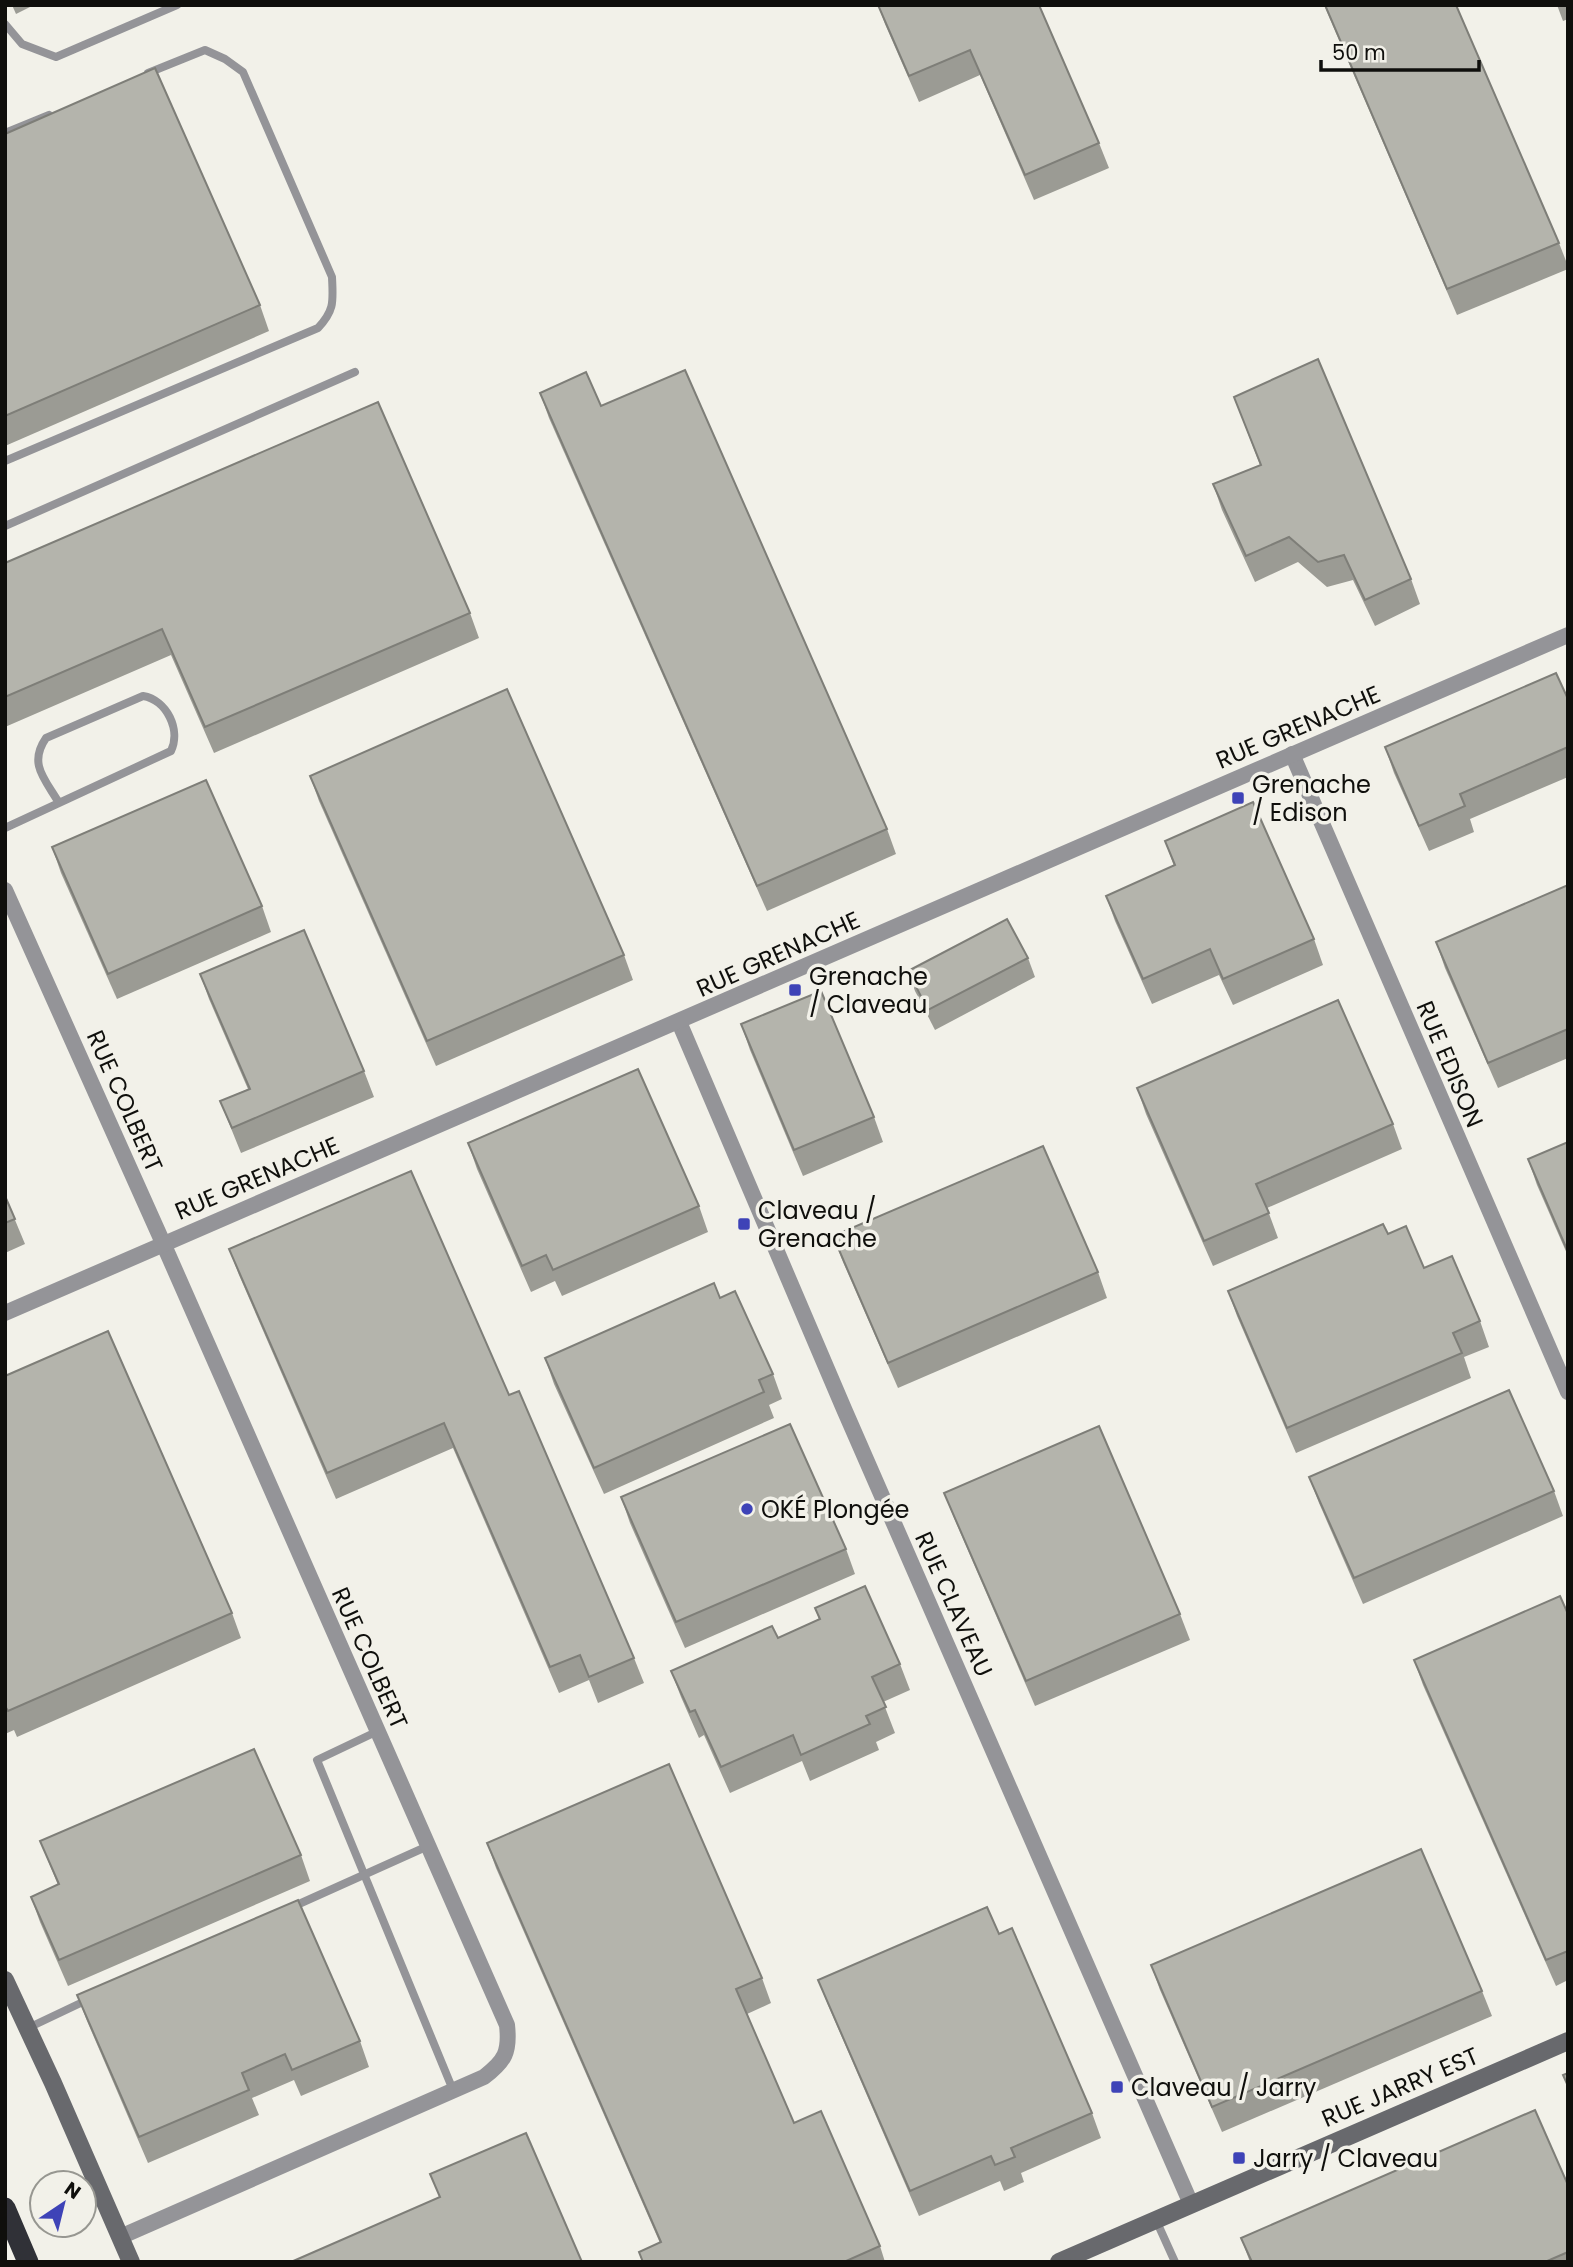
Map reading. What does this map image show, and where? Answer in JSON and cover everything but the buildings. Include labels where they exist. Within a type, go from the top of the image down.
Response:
[{"type":"highway","points":[[5,2208],[28,2262]]},
{"type":"street","name":"RUE GRENACHE","points":[[5,1313],[1568,635]]},
{"type":"street","name":"RUE EDISON","points":[[1292,754],[1568,1392]]},
{"type":"street","name":"RUE COLBERT","points":[[5,890],[507,2025],[509,2042],[505,2056],[484,2077],[120,2237]]},
{"type":"street","name":"RUE CLAVEAU","points":[[679,1022],[1191,2204]]},
{"type":"street","points":[[5,1980],[131,2262]]},
{"type":"street","name":"RUE JARRY EST","points":[[1059,2262],[1568,2041]]},
{"type":"lane","points":[[5,24],[22,44],[57,57],[177,5]]},
{"type":"lane","points":[[5,461],[318,328],[329,316],[334,302],[332,277],[243,72],[225,59],[205,50],[141,76]]},
{"type":"lane","points":[[5,133],[54,112]]},
{"type":"lane","points":[[5,526],[355,372]]},
{"type":"lane","points":[[5,828],[59,803],[171,751],[175,743],[175,733],[164,705],[143,696],[46,738],[38,750],[37,762],[59,803]]},
{"type":"lane","points":[[378,1731],[317,1760],[453,2091]]},
{"type":"lane","points":[[287,1909],[428,1846]]},
{"type":"lane","points":[[28,2028],[97,1996]]},
{"type":"lane","points":[[1156,2220],[1174,2262]]},
{"type":"place","name":"Grenache / Edison","points":[[1238,798]]},
{"type":"place","name":"Grenache / Claveau","points":[[795,990]]},
{"type":"place","name":"Claveau / Grenache","points":[[744,1224]]},
{"type":"place","name":"OKÉ Plongée","points":[[747,1509]]},
{"type":"place","name":"Claveau / Jarry","points":[[1117,2087]]},
{"type":"place","name":"Jarry / Claveau","points":[[1239,2158]]}]
